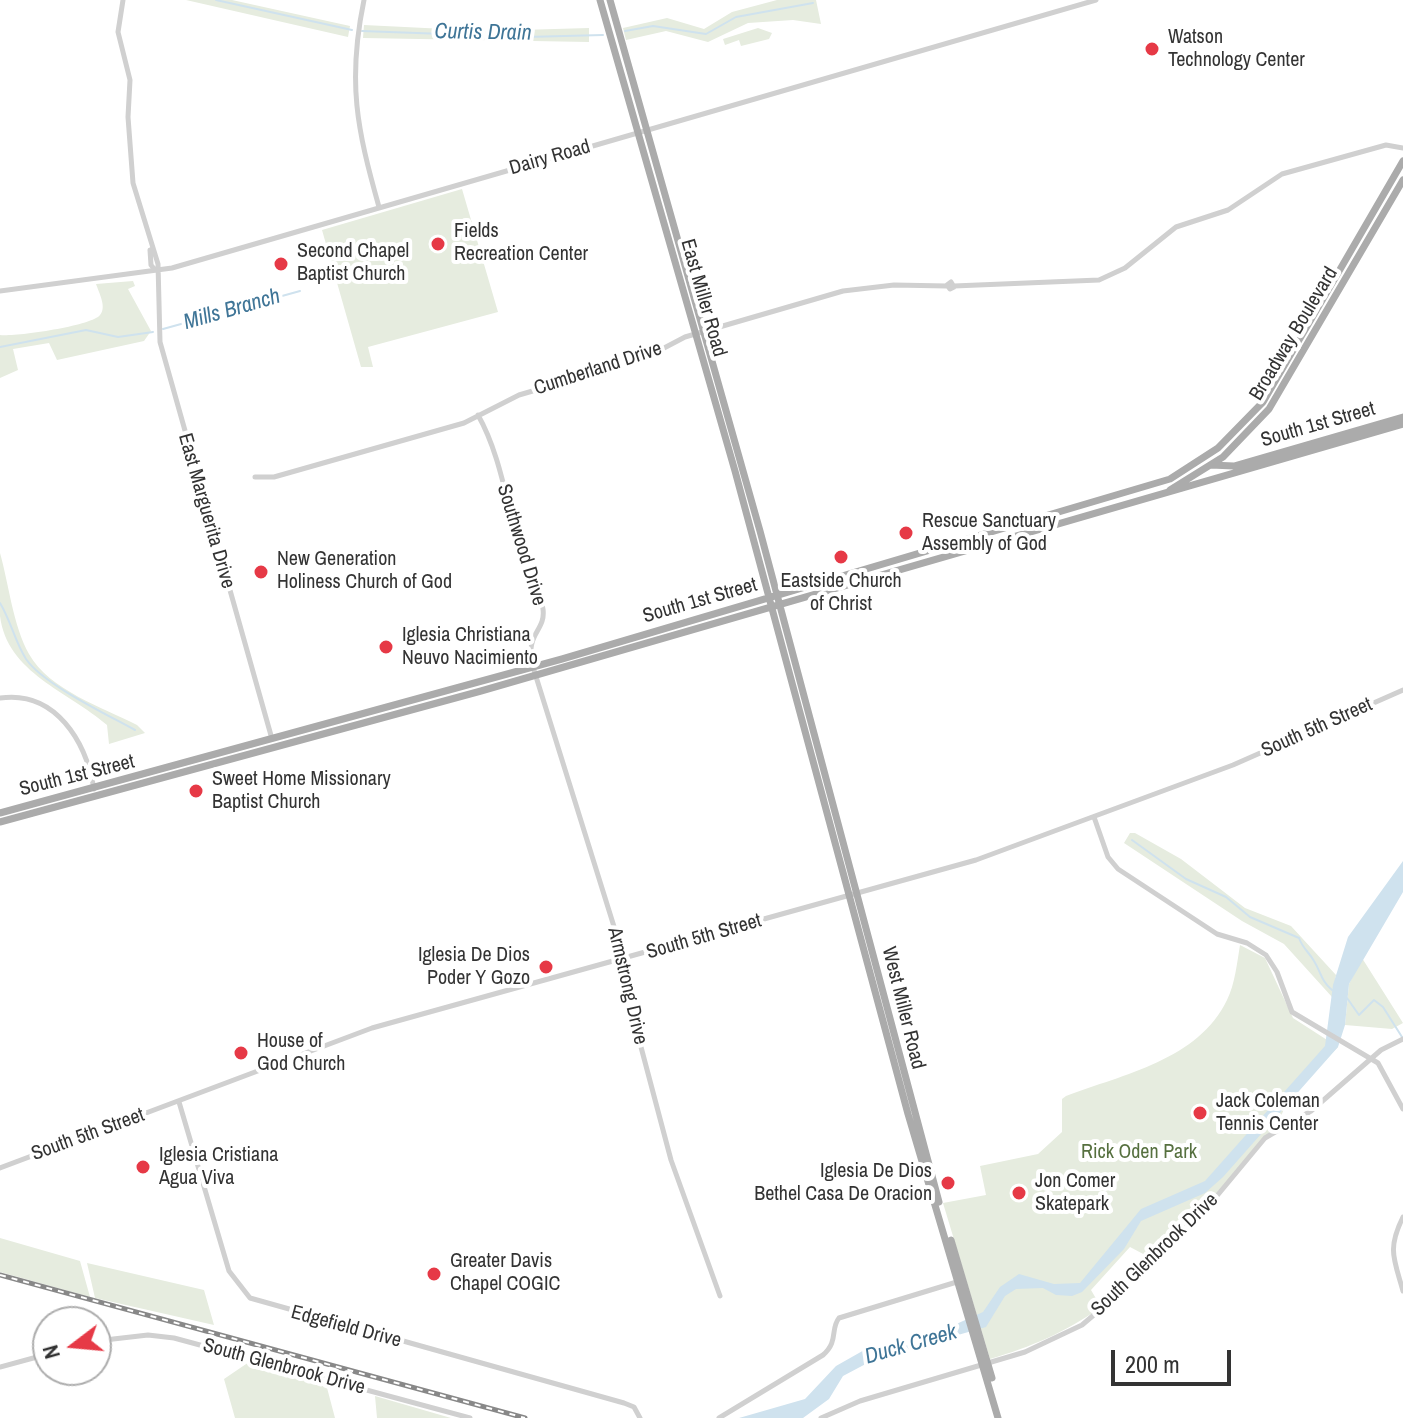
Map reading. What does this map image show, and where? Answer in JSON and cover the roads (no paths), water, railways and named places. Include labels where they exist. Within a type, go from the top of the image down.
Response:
[{"type":"main road","name":"East Miller Road","points":[[600,0],[670,228],[775,601]]},
{"type":"main road","name":"East Miller Road","points":[[610,0],[642,132]]},
{"type":"main road","name":"Broadway Boulevard","points":[[1185,481],[1212,465],[1245,438],[1278,390],[1403,161]]},
{"type":"main road","name":"Broadway Boulevard","points":[[1300,350],[1403,180]]},
{"type":"main road","name":"Broadway Boulevard","points":[[1201,461],[1246,424],[1278,390]]},
{"type":"main road","name":"South 1st Street","points":[[0,822],[96,798],[273,744],[775,601],[1143,490],[1201,461],[1232,467],[1403,417]]},
{"type":"main road","name":"South 1st Street","points":[[775,601],[1161,495],[1403,424]]},
{"type":"main road","points":[[1227,454],[1226,462],[1232,467]]},
{"type":"main road","name":"South 1st Street","points":[[1161,495],[1185,481]]},
{"type":"main road","name":"West Miller Road","points":[[775,601],[854,894],[904,1100],[1000,1418]]},
{"type":"main road","name":"South 1st Street","points":[[0,813],[273,744]]},
{"type":"street","name":"East Marguerita Drive","points":[[123,0],[118,32],[130,80],[128,117],[133,183],[158,264],[158,331],[164,365],[273,744]]},
{"type":"street","points":[[364,0],[355,61],[354,105],[379,207]]},
{"type":"street","name":"Dairy Road","points":[[0,291],[156,271],[1096,0]]},
{"type":"street","name":"Cumberland Drive","points":[[255,477],[274,477],[464,423],[519,395],[645,358],[700,333],[843,291],[894,285],[1099,280],[1125,268],[1166,233],[1228,210],[1282,174],[1376,147],[1403,148]]},
{"type":"street","name":"Southwood Drive","points":[[478,415],[488,436],[527,568],[543,609],[541,623],[530,643],[535,671]]},
{"type":"street","name":"Armstrong Drive","points":[[535,671],[621,960],[624,983],[671,1160],[720,1296]]},
{"type":"street","name":"South 5th Street","points":[[0,1168],[372,1028],[966,864],[1233,765],[1403,690]]},
{"type":"street","points":[[0,698],[30,700],[62,718],[80,742],[96,798]]},
{"type":"street","points":[[1094,817],[1108,857],[1121,873],[1217,934],[1256,947],[1277,972],[1292,1012],[1372,1058],[1381,1067],[1403,1109]]},
{"type":"street","name":"South Glenbrook Drive","points":[[821,1418],[860,1401],[1039,1347],[1085,1323],[1115,1297],[1166,1238],[1216,1197],[1265,1138],[1311,1111],[1372,1058],[1400,1041]]},
{"type":"street","name":"Edgefield Drive","points":[[179,1102],[229,1271],[250,1298],[624,1403],[634,1407],[640,1418]]},
{"type":"street","points":[[1403,1217],[1392,1238],[1391,1251],[1403,1291]]},
{"type":"street","points":[[719,1418],[823,1355],[834,1341],[834,1326],[839,1318],[960,1281]]},
{"type":"street","name":"South Glenbrook Drive","points":[[112,1338],[174,1338],[470,1418]]},
{"type":"street","points":[[0,1367],[32,1358]]},
{"type":"water","name":"Duck Creek","points":[[1403,861],[1403,892],[1349,984],[1345,1025],[1338,1047],[1223,1177],[1205,1193],[1141,1221],[1124,1249],[1082,1292],[1072,1296],[1056,1295],[1043,1288],[1016,1289],[1005,1296],[986,1327],[877,1358],[843,1376],[829,1399],[803,1418],[739,1418],[805,1399],[836,1366],[866,1349],[943,1330],[983,1312],[1000,1287],[1019,1274],[1054,1284],[1080,1283],[1141,1209],[1205,1181],[1325,1046],[1333,985],[1348,937]]},
{"type":"waterway","name":"Curtis Drain","points":[[216,0],[352,30]]},
{"type":"waterway","name":"Curtis Drain","points":[[625,31],[653,26],[706,34],[736,17],[813,3]]},
{"type":"waterway","name":"Curtis Drain","points":[[362,31],[526,37],[603,35]]},
{"type":"waterway","name":"Mills Branch","points":[[163,329],[300,291]]},
{"type":"waterway","name":"Mills Branch","points":[[0,347],[86,330],[118,337],[153,332]]},
{"type":"waterway","points":[[0,603],[22,652],[34,669],[76,698],[135,730]]},
{"type":"waterway","points":[[1132,840],[1186,879],[1226,897],[1250,917],[1299,938],[1332,990]]},
{"type":"waterway","points":[[1347,998],[1359,1015],[1374,1000],[1383,1007],[1402,1037]]},
{"type":"railway","points":[[0,1275],[525,1418]]},
{"type":"place","name":"Watson Technology Center","points":[[1152,49]]},
{"type":"place","name":"Fields Recreation Center","points":[[438,244]]},
{"type":"place","name":"Second Chapel Baptist Church","points":[[281,264]]},
{"type":"place","name":"Rescue Sanctuary Assembly of God","points":[[906,533]]},
{"type":"place","name":"Eastside Church of Christ","points":[[841,557]]},
{"type":"place","name":"New Generation Holiness Church of God","points":[[261,572]]},
{"type":"place","name":"Iglesia Christiana Neuvo Nacimiento","points":[[386,647]]},
{"type":"place","name":"Sweet Home Missionary Baptist Church","points":[[196,791]]},
{"type":"place","name":"Iglesia De Dios Poder Y Gozo","points":[[546,967]]},
{"type":"place","name":"House of God Church","points":[[241,1053]]},
{"type":"place","name":"Jack Coleman Tennis Center","points":[[1200,1113]]},
{"type":"place","name":"Iglesia Cristiana Agua Viva","points":[[143,1167]]},
{"type":"place","name":"Iglesia De Dios Bethel Casa De Oracion","points":[[948,1183]]},
{"type":"place","name":"Jon Comer Skatepark","points":[[1019,1193]]},
{"type":"place","name":"Greater Davis Chapel COGIC","points":[[434,1274]]},
{"type":"park label","name":"Rick Oden Park","points":[[1139,1153]]}]
